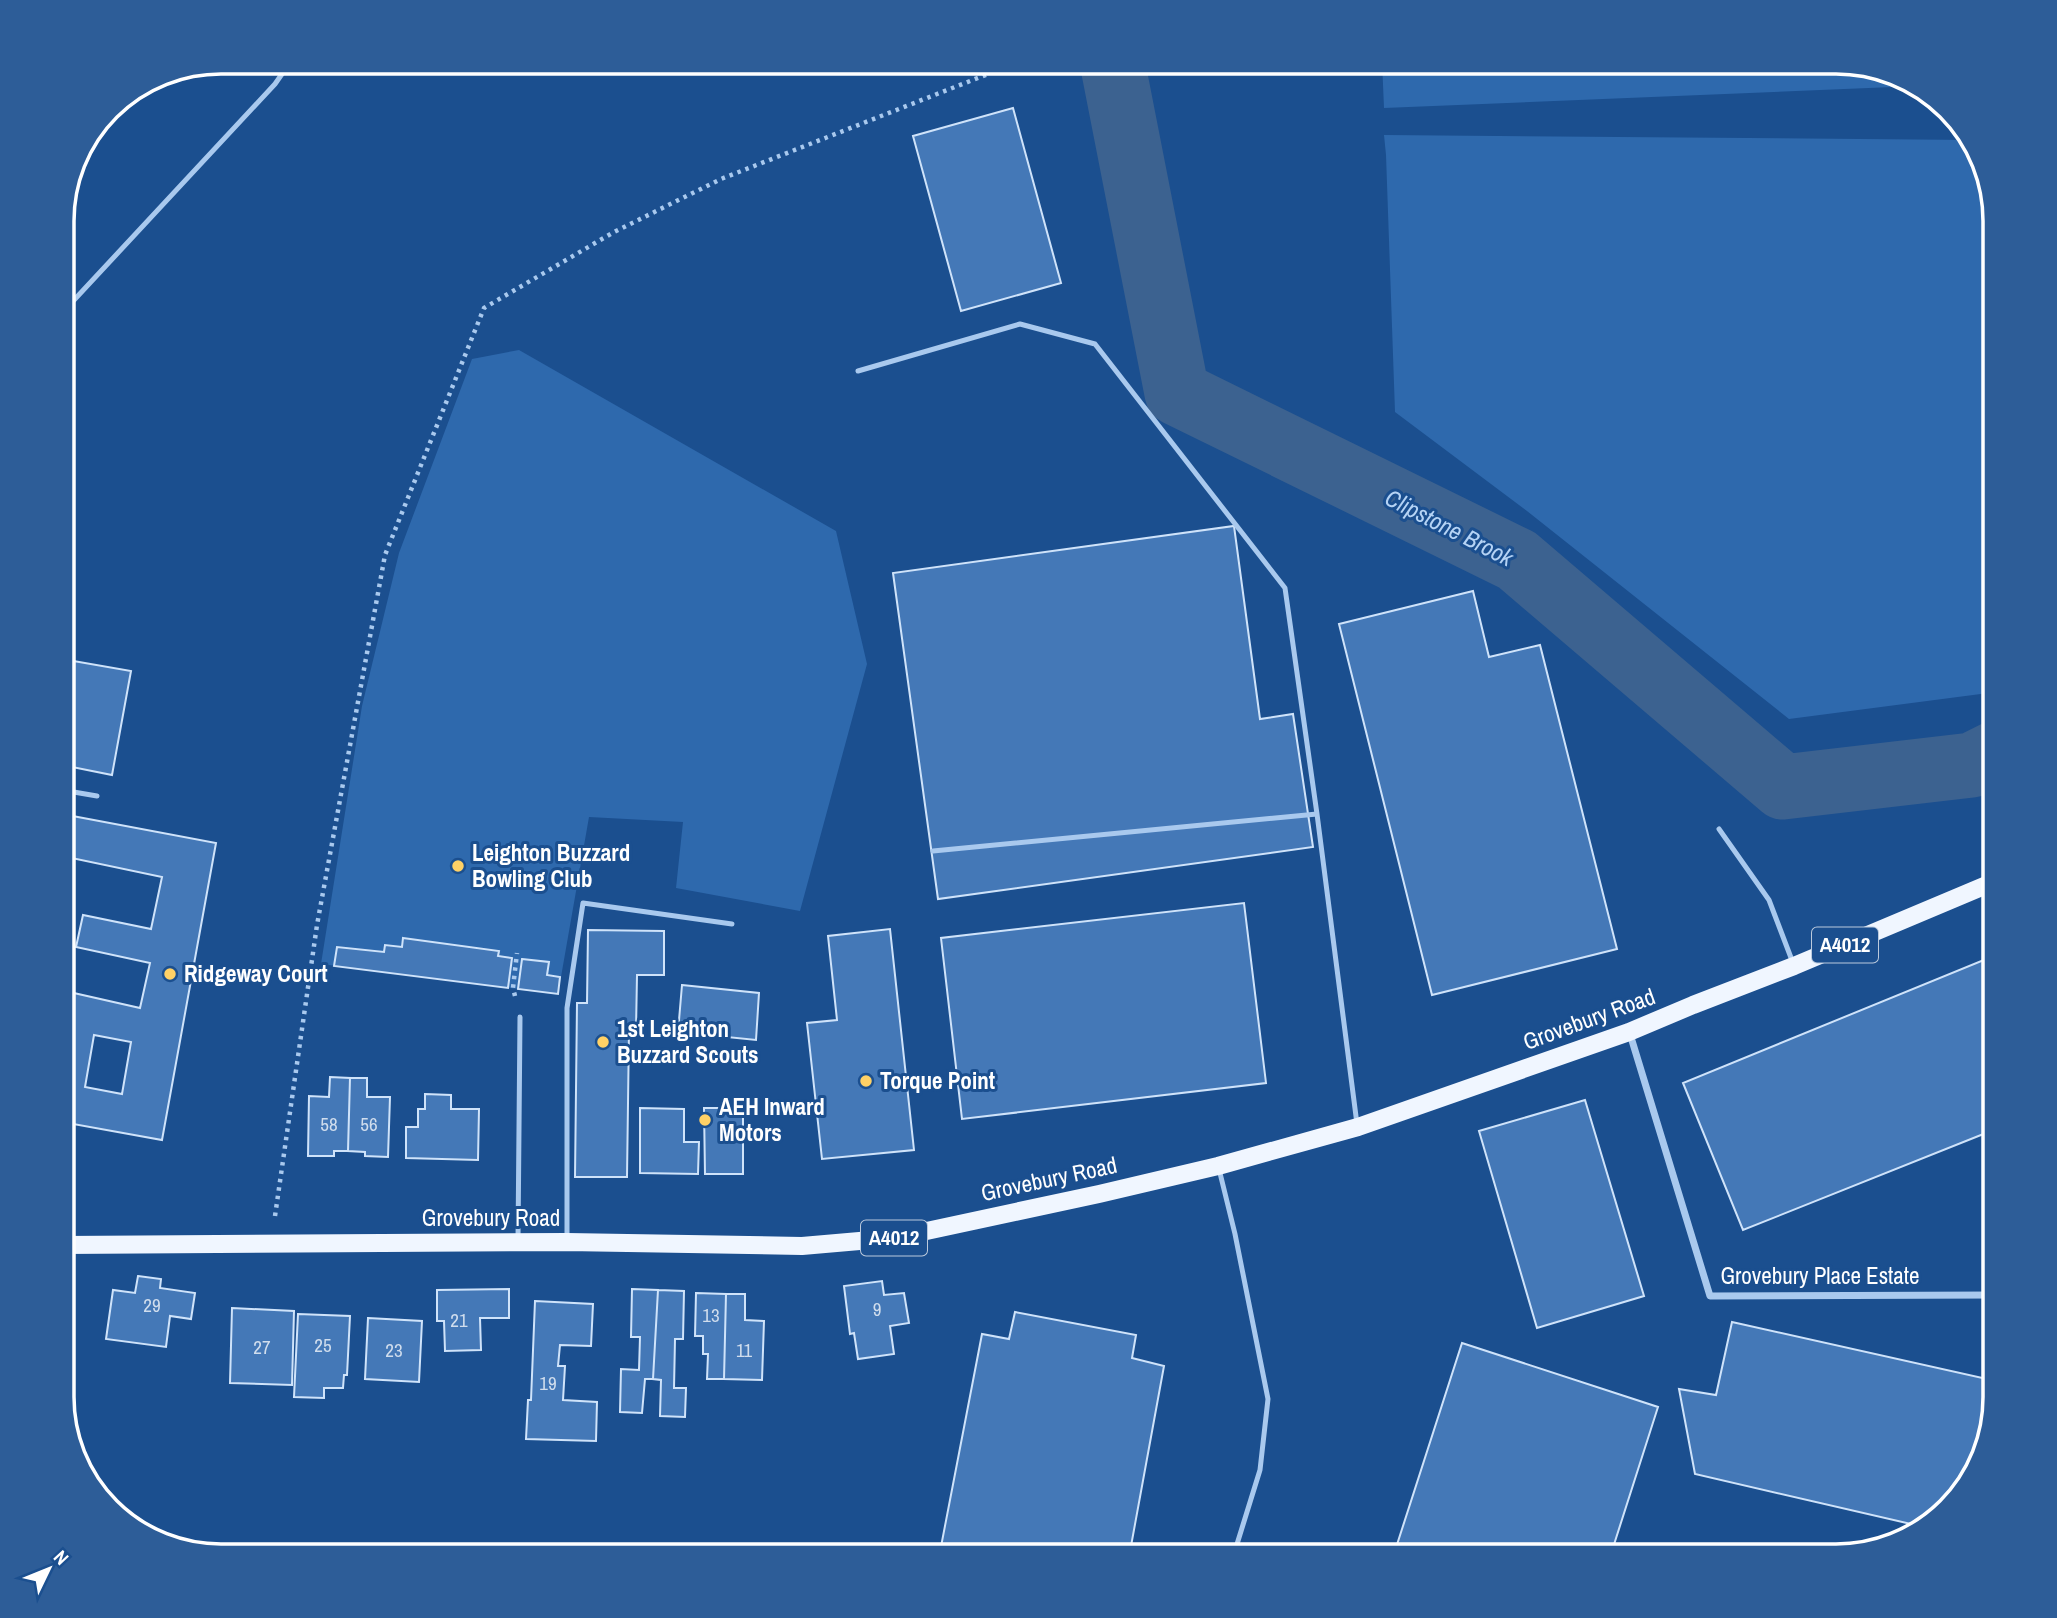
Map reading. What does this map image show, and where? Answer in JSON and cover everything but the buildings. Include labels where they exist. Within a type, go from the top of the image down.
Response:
[{"type":"main road","name":"Grovebury Road","points":[[74,1245],[567,1242],[802,1247],[894,1238],[1218,1166],[1357,1127],[1629,1032],[1983,886]]},
{"type":"street","name":"Grovebury Place Estate","points":[[1629,1032],[1710,1296],[1983,1295]]},
{"type":"lane","points":[[74,300],[282,74]]},
{"type":"lane","points":[[858,371],[1020,324],[1096,344],[1285,588],[1357,1127]]},
{"type":"lane","points":[[74,792],[97,796]]},
{"type":"lane","points":[[933,851],[1317,814]]},
{"type":"lane","points":[[1719,829],[1769,900],[1794,966]]},
{"type":"lane","points":[[567,1242],[567,1008],[583,903],[732,924]]},
{"type":"lane","points":[[518,1242],[520,1017]]},
{"type":"lane","points":[[1218,1166],[1235,1234],[1268,1399],[1260,1469],[1237,1544]]},
{"type":"path","points":[[271,1244],[317,926],[385,555],[484,308],[614,232],[721,178],[988,74]]},
{"type":"path","points":[[513,988],[517,953]]},
{"type":"shaded area","points":[[1383,74],[1846,74],[1865,76],[1897,87],[1384,108]]},
{"type":"shaded area","points":[[1384,135],[1959,140],[1976,173],[1983,211],[1983,694],[1789,719],[1527,511],[1395,412]]},
{"type":"shaded area","points":[[519,350],[836,531],[867,664],[800,911],[676,888],[683,822],[589,817],[558,994],[321,964],[362,706],[399,553],[472,359]]},
{"type":"waterway","name":"Clipstone Brook","points":[[1115,74],[1177,393],[1517,560],[1783,787],[1972,765],[1983,760]]},
{"type":"place","name":"Leighton Buzzard Bowling Club","points":[[458,866]]},
{"type":"place","name":"Ridgeway Court","points":[[170,974]]},
{"type":"place","name":"1st Leighton Buzzard Scouts","points":[[603,1042]]},
{"type":"place","name":"Torque Point","points":[[866,1081]]},
{"type":"place","name":"AEH Inward Motors","points":[[705,1120]]}]
